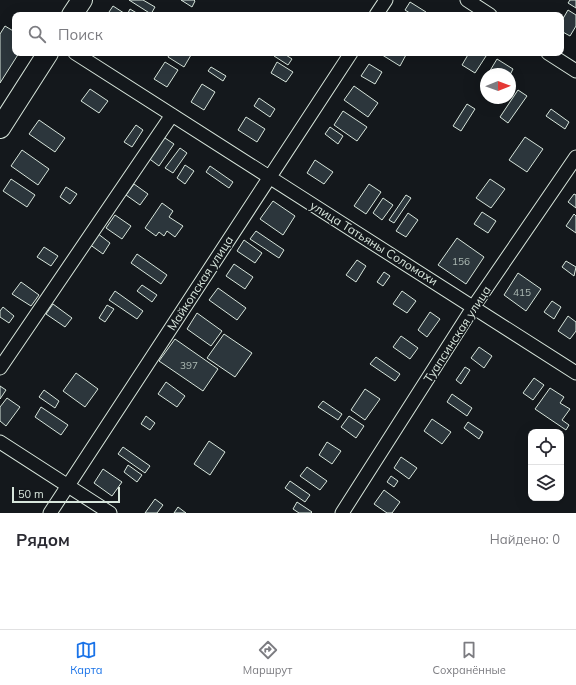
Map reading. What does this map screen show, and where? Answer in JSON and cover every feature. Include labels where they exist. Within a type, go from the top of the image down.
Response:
[{"type":"main road","points":[[74,12],[82,0]]},
{"type":"main road","points":[[0,128],[46,56]]},
{"type":"street","points":[[378,12],[386,0]]},
{"type":"street","points":[[467,0],[485,12]]},
{"type":"street","name":"улица Татьяны Соломахи","points":[[80,56],[474,306],[576,373]]},
{"type":"street","name":"Майкопская улица","points":[[50,513],[349,56]]},
{"type":"street","points":[[553,56],[576,71]]},
{"type":"street","points":[[0,368],[172,115]]},
{"type":"street","name":"Туапсинская улица","points":[[342,513],[474,306],[576,157]]},
{"type":"street","points":[[0,442],[110,513]]},
{"type":"building","points":[[129,0],[143,0],[155,7],[152,12],[148,12]]},
{"type":"building","points":[[181,0],[194,0],[195,1],[192,7]]},
{"type":"building","points":[[570,0],[576,0],[576,8],[568,3]]},
{"type":"building","points":[[410,2],[426,12],[408,12],[405,10]]},
{"type":"building","points":[[113,6],[122,12],[109,12]]},
{"type":"building","points":[[568,10],[576,15],[576,26],[570,36],[564,33],[564,17]]},
{"type":"building","points":[[5,26],[12,30],[12,56],[17,56],[0,83],[0,34]]},
{"type":"building","points":[[168,56],[190,56],[184,67]]},
{"type":"building","points":[[274,56],[288,56],[292,59],[288,65]]},
{"type":"building","points":[[384,56],[405,56],[400,66]]},
{"type":"building","points":[[467,56],[486,56],[475,73],[462,65]]},
{"type":"building","points":[[497,59],[511,68],[492,68]]},
{"type":"building","points":[[165,62],[178,70],[167,87],[154,79]]},
{"type":"building","points":[[277,62],[293,72],[286,82],[271,73]]},
{"type":"building","points":[[369,64],[382,72],[375,84],[361,76]]},
{"type":"building","points":[[211,67],[226,76],[223,81],[208,71]]},
{"type":"building","points":[[202,84],[215,92],[204,110],[191,102]]},
{"type":"building","points":[[354,86],[378,103],[368,117],[344,100]]},
{"type":"building","points":[[90,89],[108,101],[99,113],[81,101]]},
{"type":"building","points":[[518,90],[527,96],[508,123],[500,117],[509,104],[516,104],[516,93]]},
{"type":"building","points":[[259,98],[275,109],[270,117],[254,106]]},
{"type":"building","points":[[467,104],[475,109],[461,131],[453,126]]},
{"type":"building","points":[[551,109],[569,122],[565,129],[546,116]]},
{"type":"building","points":[[343,111],[367,127],[357,141],[334,125]]},
{"type":"building","points":[[246,117],[265,129],[257,142],[238,130]]},
{"type":"building","points":[[39,120],[65,138],[55,152],[29,134]]},
{"type":"building","points":[[136,125],[143,130],[132,147],[124,142]]},
{"type":"building","points":[[330,127],[343,136],[338,144],[325,134]]},
{"type":"building","points":[[162,136],[174,144],[159,166],[147,157]]},
{"type":"building","points":[[525,137],[543,149],[527,172],[509,160]]},
{"type":"building","points":[[180,148],[187,153],[173,173],[165,168]]},
{"type":"building","points":[[22,150],[49,169],[38,185],[11,166]]},
{"type":"building","points":[[315,160],[333,172],[324,184],[307,173]]},
{"type":"building","points":[[185,165],[194,171],[185,184],[177,178]]},
{"type":"building","points":[[210,166],[233,182],[229,188],[206,172]]},
{"type":"building","points":[[11,179],[35,195],[27,207],[3,191]]},
{"type":"building","points":[[490,179],[505,189],[491,208],[476,198]]},
{"type":"building","points":[[134,184],[148,194],[140,205],[126,195]]},
{"type":"building","points":[[369,184],[381,192],[366,214],[354,206]]},
{"type":"building","points":[[66,187],[77,194],[70,204],[60,197]]},
{"type":"building","points":[[574,194],[576,195],[576,208],[568,202]]},
{"type":"building","points":[[406,195],[411,198],[394,223],[389,220]]},
{"type":"building","points":[[383,198],[393,205],[382,220],[373,213]]},
{"type":"building","points":[[273,201],[295,216],[283,235],[260,219]]},
{"type":"building","points":[[162,203],[173,211],[169,217],[183,226],[175,237],[167,231],[164,236],[159,232],[156,236],[145,228]]},
{"type":"building","points":[[482,212],[496,221],[488,233],[474,224]]},
{"type":"building","points":[[408,213],[418,220],[406,237],[396,231]]},
{"type":"building","points":[[574,214],[576,216],[576,233],[566,226]]},
{"type":"building","points":[[115,215],[131,226],[122,239],[106,228]]},
{"type":"building","points":[[256,231],[284,250],[279,258],[250,239]]},
{"type":"building","points":[[97,233],[110,243],[103,254],[89,244]]},
{"type":"building","points":[[457,238],[484,257],[466,284],[438,265]]},
{"type":"building","points":[[244,240],[262,253],[255,263],[237,251]]},
{"type":"building","points":[[44,247],[58,256],[51,266],[37,257]]},
{"type":"building","points":[[137,254],[167,275],[161,284],[131,263]]},
{"type":"building","points":[[357,260],[366,266],[356,282],[346,275]]},
{"type":"building","points":[[566,261],[576,267],[574,276],[562,267]]},
{"type":"building","points":[[234,264],[253,277],[245,289],[226,276]]},
{"type":"building","points":[[384,272],[390,276],[383,286],[377,282]]},
{"type":"building","points":[[518,273],[541,289],[526,311],[504,295]]},
{"type":"building","points":[[21,282],[39,295],[31,306],[12,294]]},
{"type":"building","points":[[142,285],[157,295],[152,302],[137,291]]},
{"type":"building","points":[[218,288],[246,308],[237,320],[209,300]]},
{"type":"building","points":[[115,291],[143,311],[137,319],[109,300]]},
{"type":"building","points":[[402,291],[416,301],[407,313],[393,304]]},
{"type":"building","points":[[552,301],[561,307],[554,319],[544,312]]},
{"type":"building","points":[[53,304],[72,318],[65,327],[46,314]]},
{"type":"building","points":[[107,305],[114,309],[105,322],[99,318]]},
{"type":"building","points":[[3,307],[14,316],[9,323],[0,317],[0,311]]},
{"type":"building","points":[[430,312],[440,319],[427,337],[418,330]]},
{"type":"building","points":[[197,313],[222,331],[211,346],[187,329]]},
{"type":"building","points":[[568,316],[576,322],[576,331],[570,339],[558,331]]},
{"type":"building","points":[[224,334],[252,353],[235,377],[207,358]]},
{"type":"building","points":[[401,336],[418,348],[410,359],[393,347]]},
{"type":"building","points":[[175,339],[218,369],[203,391],[159,361]]},
{"type":"building","points":[[479,347],[492,356],[484,368],[471,358]]},
{"type":"building","points":[[376,357],[400,374],[395,381],[370,364]]},
{"type":"building","points":[[465,367],[470,370],[461,384],[456,380]]},
{"type":"building","points":[[76,373],[98,389],[85,407],[63,391]]},
{"type":"building","points":[[534,378],[544,385],[533,400],[523,393]]},
{"type":"building","points":[[166,382],[185,396],[177,407],[158,394]]},
{"type":"building","points":[[0,386],[6,390],[0,399]]},
{"type":"building","points":[[550,388],[564,397],[560,403],[570,409],[562,420],[569,425],[566,430],[535,409]]},
{"type":"building","points":[[365,389],[380,399],[365,420],[351,410]]},
{"type":"building","points":[[44,390],[59,401],[55,408],[39,397]]},
{"type":"building","points":[[452,394],[472,408],[467,416],[447,402]]},
{"type":"building","points":[[7,398],[20,407],[6,426],[0,421],[0,407]]},
{"type":"building","points":[[323,401],[342,414],[338,420],[318,407]]},
{"type":"building","points":[[41,407],[68,425],[61,435],[35,417]]},
{"type":"building","points":[[146,416],[155,423],[150,430],[141,424]]},
{"type":"building","points":[[349,416],[364,426],[356,438],[341,427]]},
{"type":"building","points":[[432,419],[451,432],[442,444],[424,431]]},
{"type":"building","points":[[468,422],[483,432],[479,439],[464,428]]},
{"type":"building","points":[[209,441],[225,452],[210,475],[194,464]]},
{"type":"building","points":[[327,442],[341,451],[332,464],[319,455]]},
{"type":"building","points":[[123,447],[150,466],[145,473],[118,454]]},
{"type":"building","points":[[401,457],[417,468],[409,479],[394,468]]},
{"type":"building","points":[[128,465],[142,475],[137,482],[124,472]]},
{"type":"building","points":[[307,467],[327,481],[320,490],[300,476]]},
{"type":"building","points":[[103,469],[122,482],[112,496],[94,483]]},
{"type":"building","points":[[391,476],[398,481],[394,487],[387,482]]},
{"type":"building","points":[[290,481],[310,495],[305,502],[285,488]]},
{"type":"building","points":[[384,490],[400,502],[392,513],[387,513],[374,504]]},
{"type":"building","points":[[155,499],[163,505],[157,513],[145,513]]},
{"type":"building","points":[[297,502],[312,512],[299,513],[293,509]]},
{"type":"building","points":[[178,507],[186,513],[174,513]]}]
